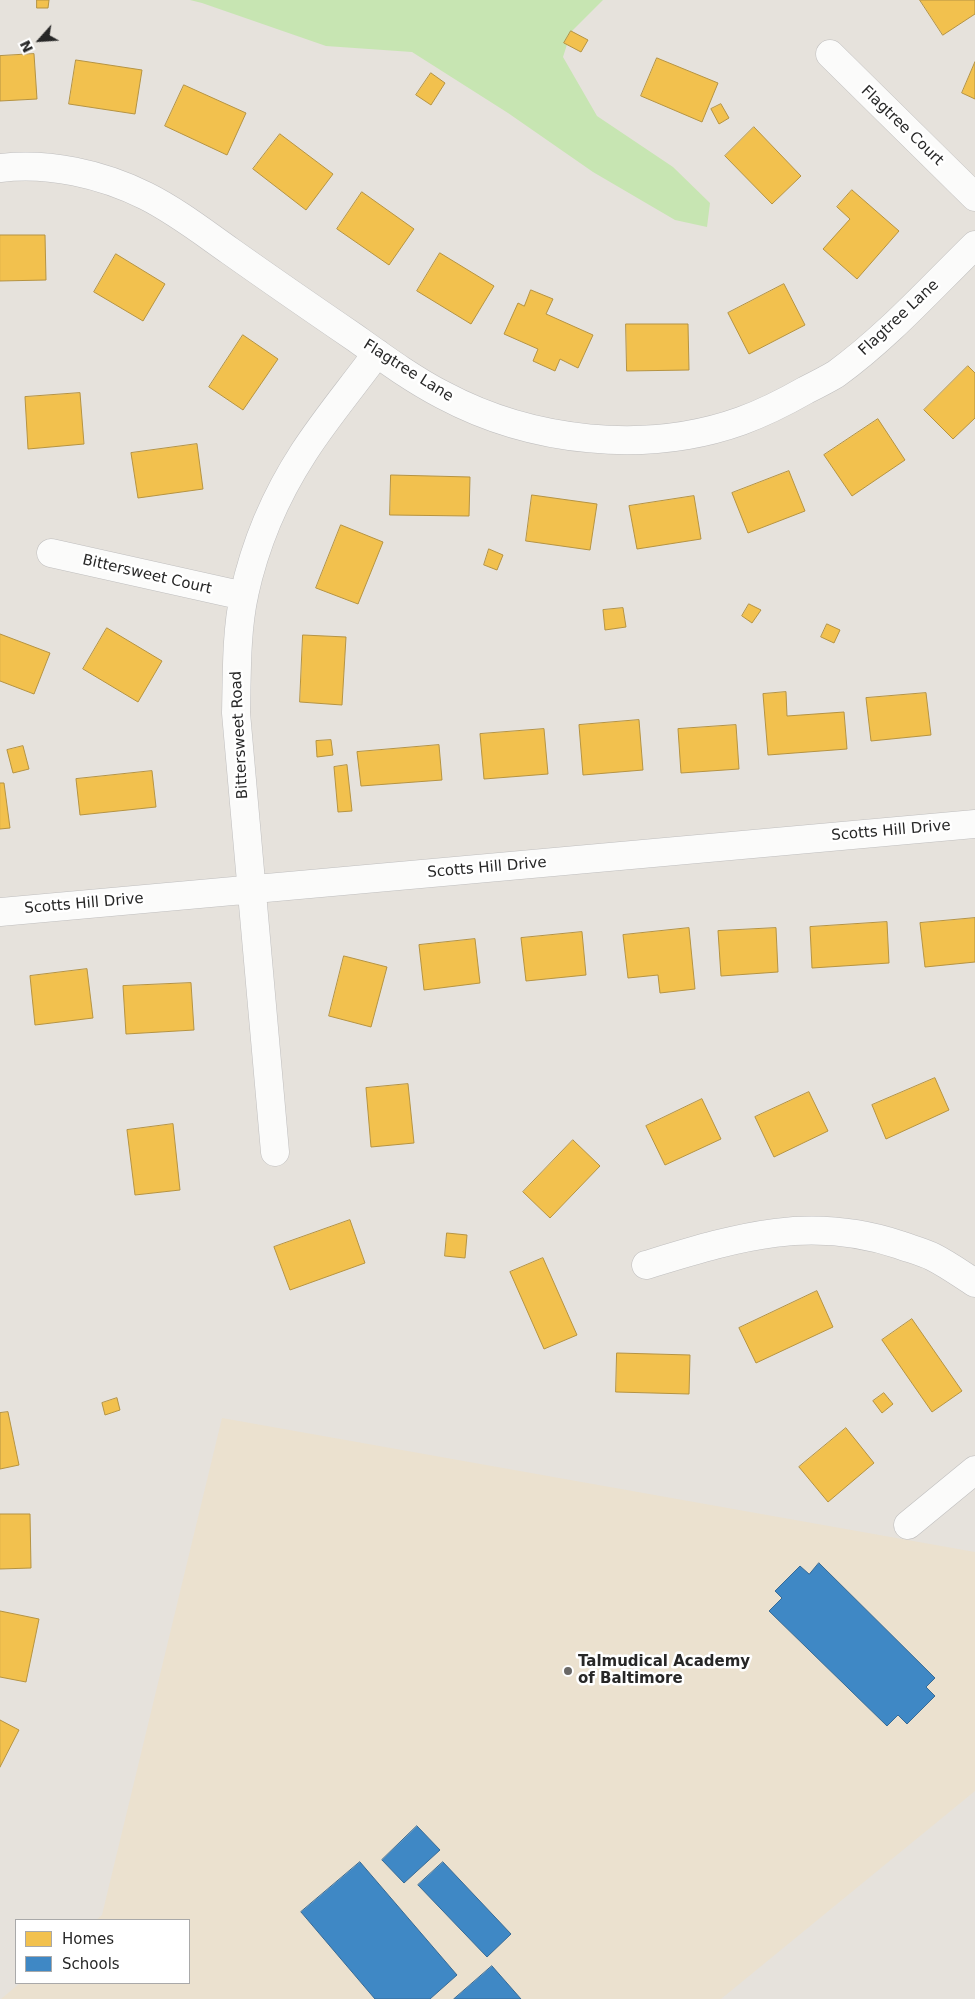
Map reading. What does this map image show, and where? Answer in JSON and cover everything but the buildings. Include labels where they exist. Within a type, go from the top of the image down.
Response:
[{"type":"street","name":"Flagtree Court","points":[[830,54],[975,197]]},
{"type":"street","name":"Flagtree Lane","points":[[0,168],[23,165],[62,169],[106,181],[146,196],[192,224],[377,353],[443,395],[493,417],[541,431],[590,438],[645,440],[691,434],[739,422],[784,403],[834,375],[881,338],[975,245]]},
{"type":"street","name":"Bittersweet Road","points":[[275,1152],[236,713],[237,649],[244,596],[256,548],[278,498],[305,452],[377,353]]},
{"type":"street","name":"Bittersweet Court","points":[[51,553],[244,596]]},
{"type":"street","name":"Scotts Hill Drive","points":[[0,912],[975,824]]},
{"type":"street","points":[[646,1265],[729,1240],[781,1231],[828,1230],[881,1239],[933,1257],[975,1283]]},
{"type":"street","points":[[908,1525],[975,1470]]},
{"type":"shaded area","name":"Talmudical Academy of Baltimore","points":[[222,1418],[975,1552],[975,1791],[721,1999],[1,1999],[19,1984],[190,1984],[190,1919],[97,1919],[102,1915]]},
{"type":"green space","points":[[190,0],[603,0],[571,32],[563,57],[597,116],[673,167],[710,203],[707,227],[675,220],[593,172],[508,113],[412,52],[326,46]]},
{"type":"place","name":"Talmudical Academy of Baltimore","points":[[568,1671]]}]
